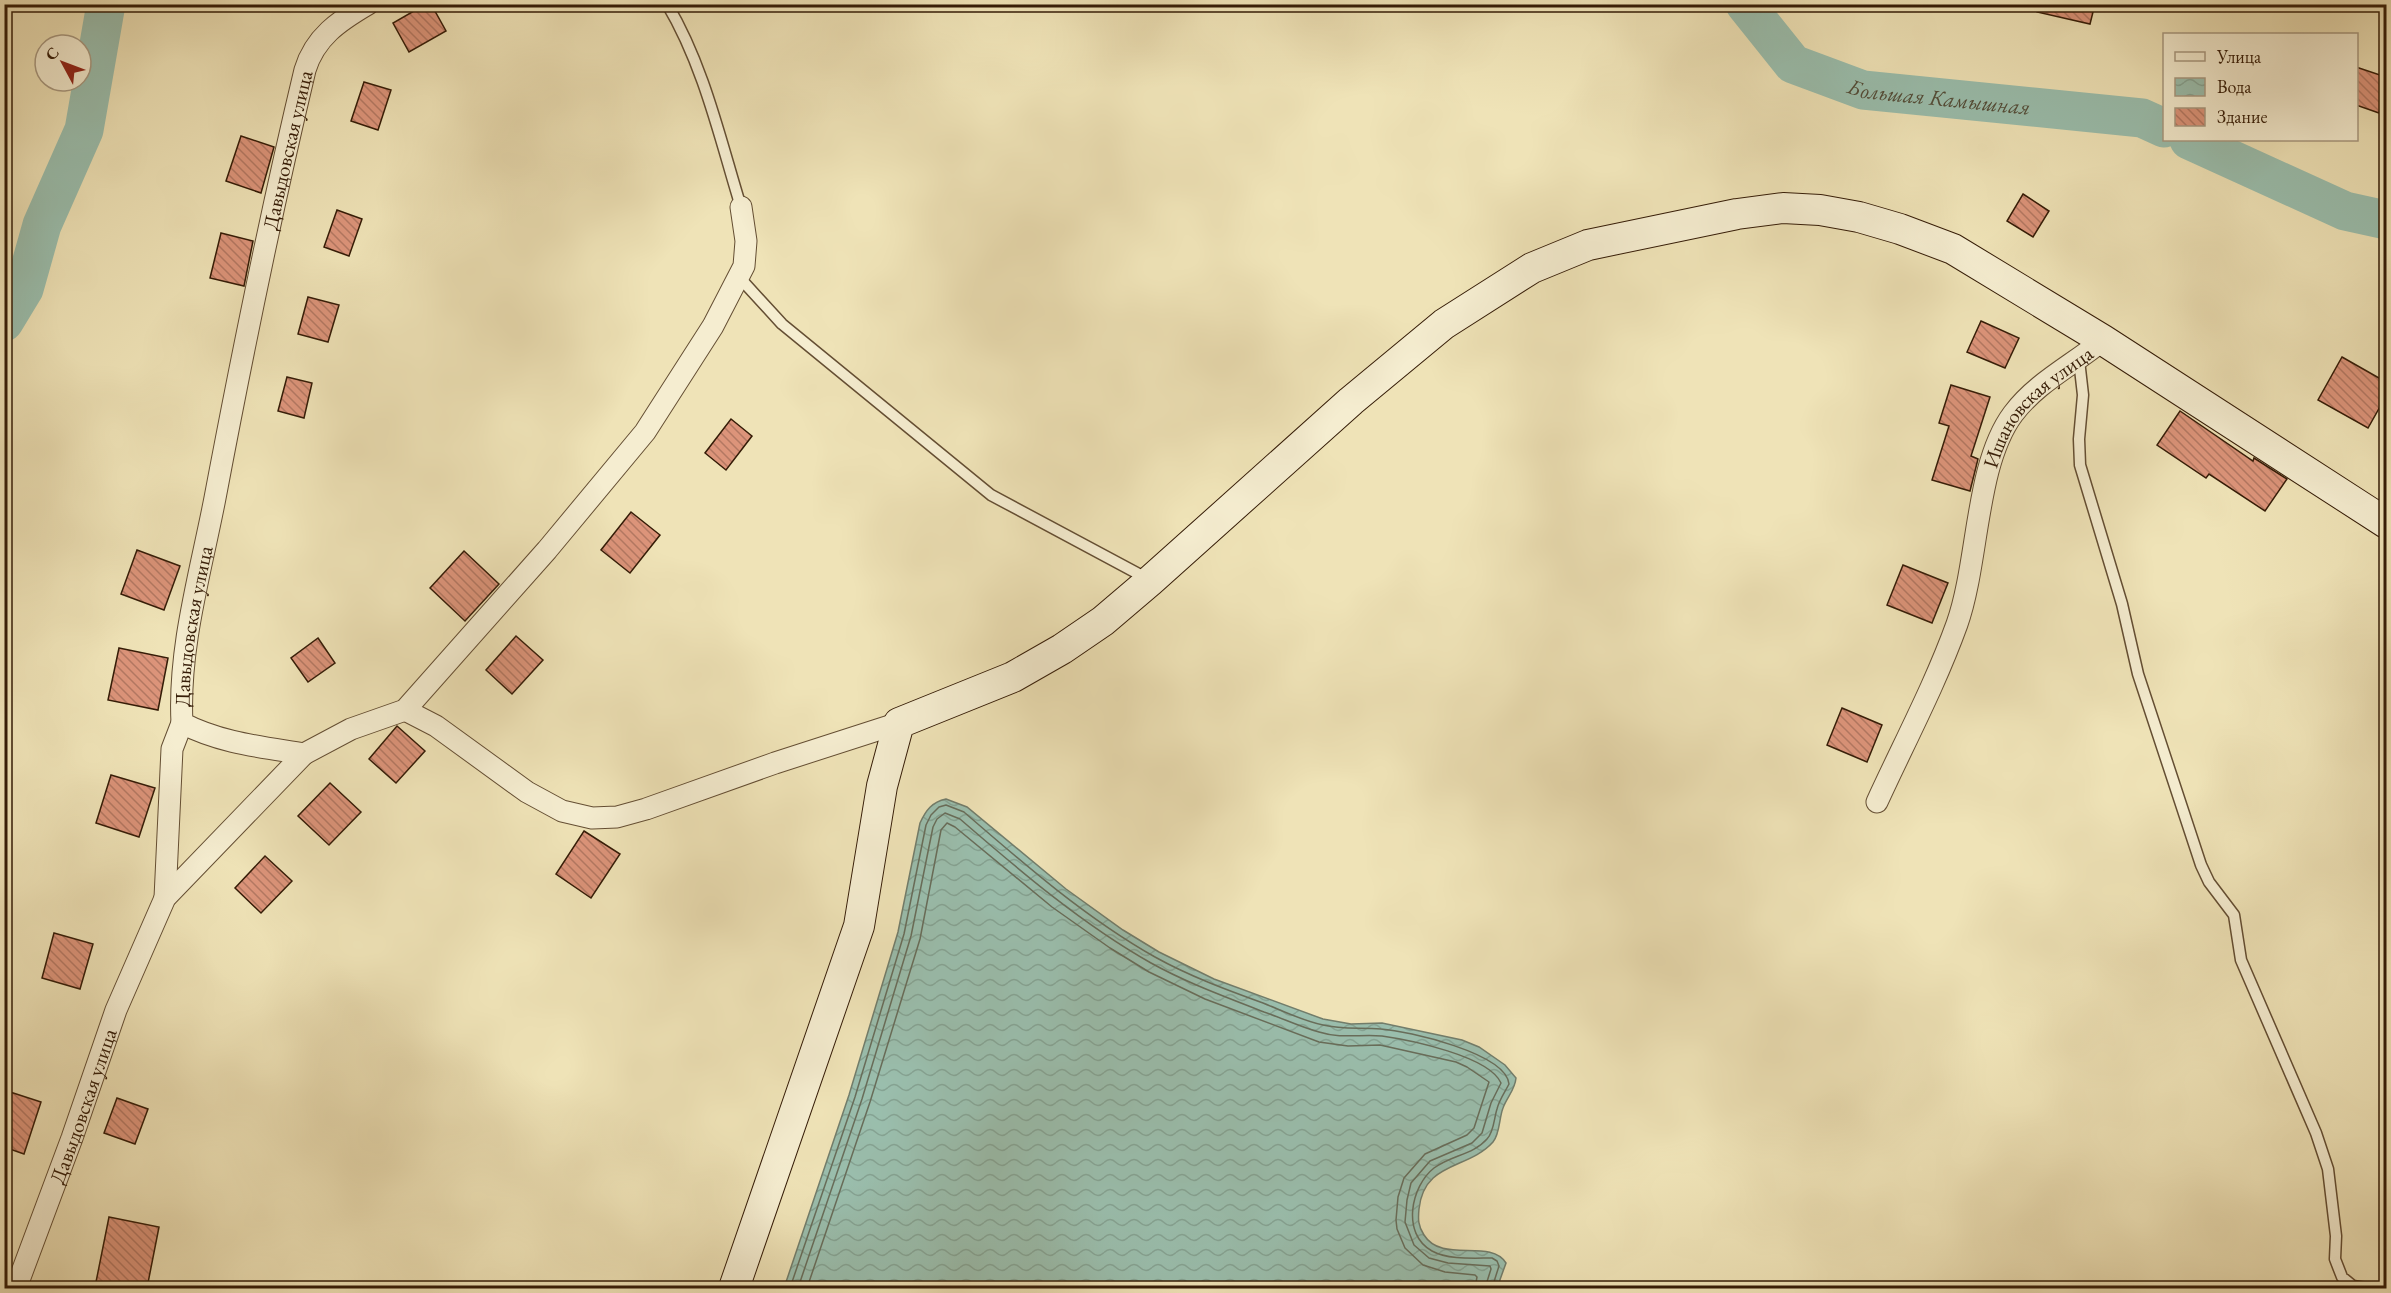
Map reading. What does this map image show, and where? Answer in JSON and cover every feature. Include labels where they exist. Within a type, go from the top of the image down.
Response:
[{"type":"street","name":"Давыдовская улица","points":[[304,754],[227,741],[200,732],[182,723],[180,698],[188,639],[251,315],[305,70],[309,56],[327,32],[344,18],[368,4]]},
{"type":"street","points":[[304,754],[351,729],[405,710],[547,550],[645,432],[688,368],[744,266],[746,242],[741,207]]},
{"type":"street","points":[[405,710],[436,726],[526,792],[562,811],[592,818],[617,817],[646,809],[899,723],[1014,677],[1062,649],[1095,626],[1150,581],[1351,401],[1444,324],[1532,268],[1588,245],[1737,214],[1783,208],[1821,210],[1869,220],[1953,249],[2103,340]]},
{"type":"street","name":"Ишановская улица","points":[[1877,802],[1957,623],[1969,582],[1991,461],[2000,437],[2012,415],[2030,395],[2048,379],[2079,360],[2103,340],[2386,523]]},
{"type":"street","points":[[165,898],[172,749],[182,723]]},
{"type":"street","points":[[734,1288],[859,926],[882,786],[899,723]]},
{"type":"street","name":"Давыдовская улица","points":[[16,1288],[72,1138],[116,1010],[165,898],[304,754]]},
{"type":"lane","points":[[667,4],[687,41],[707,95],[741,207]]},
{"type":"lane","points":[[739,277],[782,324],[991,495],[1150,581]]},
{"type":"lane","points":[[2079,360],[2083,395],[2079,439],[2080,465],[2122,604],[2138,674],[2201,865],[2209,882],[2234,915],[2241,960],[2316,1133],[2328,1169],[2336,1236],[2336,1259],[2342,1277],[2353,1286],[2367,1288]]},
{"type":"water","points":[[946,799],[967,807],[1066,889],[1123,930],[1159,952],[1214,979],[1323,1019],[1351,1024],[1382,1023],[1462,1040],[1479,1047],[1505,1065],[1516,1078],[1503,1108],[1495,1139],[1483,1151],[1448,1168],[1429,1182],[1423,1193],[1419,1209],[1422,1232],[1432,1244],[1454,1250],[1489,1252],[1499,1256],[1506,1263],[1497,1288],[784,1288],[849,1095],[898,932],[920,823],[930,807]]},
{"type":"building","points":[[426,4],[431,4],[446,31],[409,52],[393,23]]},
{"type":"building","points":[[2037,4],[2095,4],[2090,24],[2037,12]]},
{"type":"building","points":[[2358,68],[2386,77],[2386,92],[2379,113],[2358,106]]},
{"type":"building","points":[[364,82],[391,90],[378,130],[351,121]]},
{"type":"building","points":[[241,136],[274,147],[261,193],[226,181]]},
{"type":"building","points":[[2023,194],[2049,211],[2033,237],[2007,221]]},
{"type":"building","points":[[337,210],[362,219],[349,256],[324,247]]},
{"type":"building","points":[[221,233],[253,241],[244,286],[210,278]]},
{"type":"building","points":[[308,297],[339,305],[328,342],[298,334]]},
{"type":"building","points":[[1981,321],[2019,338],[2005,368],[1967,352]]},
{"type":"building","points":[[2342,357],[2386,382],[2386,396],[2368,428],[2318,400]]},
{"type":"building","points":[[287,377],[312,383],[304,418],[278,411]]},
{"type":"building","points":[[1951,385],[1990,397],[1971,456],[1978,459],[1970,491],[1932,480],[1949,426],[1939,423]]},
{"type":"building","points":[[2180,411],[2253,461],[2254,458],[2287,479],[2265,511],[2209,474],[2206,478],[2157,445]]},
{"type":"building","points":[[731,419],[752,436],[726,470],[705,453]]},
{"type":"building","points":[[631,512],[660,535],[630,573],[601,550]]},
{"type":"building","points":[[137,550],[180,566],[164,610],[121,594]]},
{"type":"building","points":[[464,551],[499,584],[465,621],[430,588]]},
{"type":"building","points":[[1903,565],[1948,583],[1932,623],[1887,605]]},
{"type":"building","points":[[516,636],[543,660],[512,694],[486,670]]},
{"type":"building","points":[[318,638],[335,663],[308,682],[291,658]]},
{"type":"building","points":[[119,648],[168,658],[158,710],[108,700]]},
{"type":"building","points":[[1842,708],[1882,725],[1867,762],[1827,745]]},
{"type":"building","points":[[397,726],[425,751],[396,783],[369,759]]},
{"type":"building","points":[[111,775],[155,788],[139,837],[96,823]]},
{"type":"building","points":[[330,783],[361,812],[329,845],[298,816]]},
{"type":"building","points":[[584,831],[620,854],[591,898],[556,874]]},
{"type":"building","points":[[265,856],[292,881],[261,913],[235,888]]},
{"type":"building","points":[[54,933],[93,944],[80,989],[42,978]]},
{"type":"building","points":[[4,1090],[41,1102],[24,1154],[4,1147]]},
{"type":"building","points":[[117,1098],[148,1109],[135,1144],[104,1133]]},
{"type":"building","points":[[109,1217],[159,1227],[147,1288],[129,1288],[96,1282]]},
{"type":"waterway","name":"Большая Камышная","points":[[4,322],[24,289],[42,225],[84,130],[106,4]]},
{"type":"waterway","name":"Большая Камышная","points":[[1745,4],[1793,64],[1863,90],[2142,118],[2163,128]]},
{"type":"waterway","name":"Большая Камышная","points":[[2191,141],[2345,211],[2386,220]]}]
